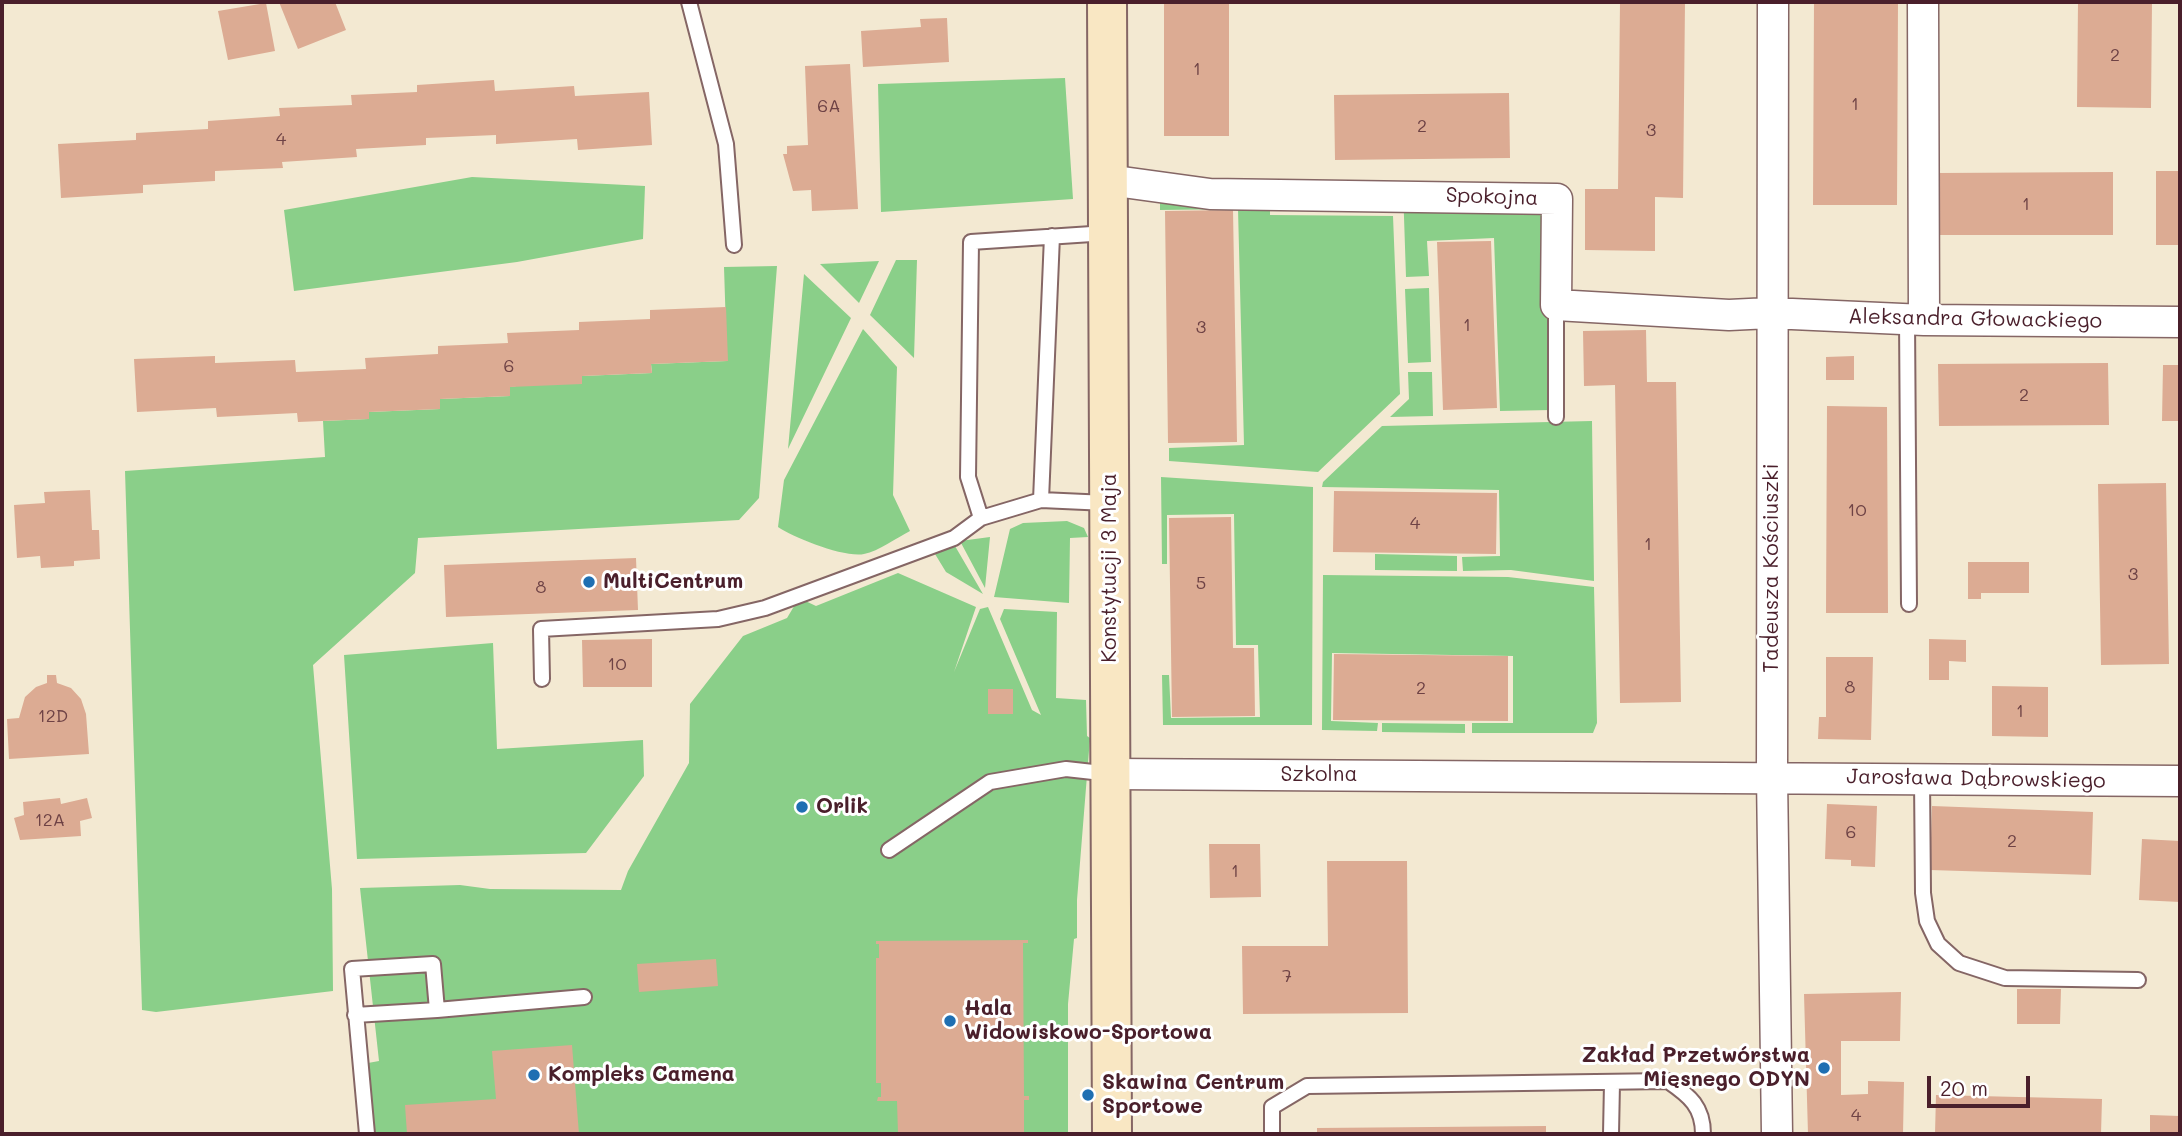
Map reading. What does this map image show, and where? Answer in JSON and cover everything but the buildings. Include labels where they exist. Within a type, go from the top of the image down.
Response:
[{"type":"street","name":"Konstytucji 3 Maja","points":[[1107,2],[1112,1134]]},
{"type":"street","name":"Tadeusza Kościuszki","points":[[1773,2],[1770,313],[1777,1134]]},
{"type":"street","points":[[1915,320],[1923,2]]},
{"type":"street","name":"Spokojna","points":[[1108,180],[1210,194],[1400,194],[1557,199],[1556,305]]},
{"type":"street","points":[[1556,305],[1729,315],[1770,313]]},
{"type":"street","name":"Aleksandra Głowackiego","points":[[1770,313],[1915,320],[2180,323]]},
{"type":"street","name":"Szkolna","points":[[1111,774],[1772,776]]},
{"type":"street","name":"Jarosława Dąbrowskiego","points":[[1772,776],[2180,781]]},
{"type":"lane","points":[[689,2],[726,144],[734,245]]},
{"type":"lane","points":[[981,519],[968,477],[971,242],[1108,233]]},
{"type":"lane","points":[[1041,500],[1052,236]]},
{"type":"lane","points":[[1556,305],[1556,417]]},
{"type":"lane","points":[[1909,604],[1915,320]]},
{"type":"lane","points":[[542,679],[541,629],[718,618],[765,608],[954,538],[981,519],[1041,500],[1109,503]]},
{"type":"lane","name":"Szkolna","points":[[890,850],[990,782],[1066,769],[1111,774]]},
{"type":"lane","points":[[1922,779],[1923,893],[1927,921],[1938,944],[1959,963],[2005,978],[2137,980]]},
{"type":"lane","points":[[367,1134],[352,969],[433,964],[437,1010]]},
{"type":"lane","points":[[355,1016],[584,997]]},
{"type":"lane","points":[[1272,1134],[1272,1107],[1307,1086],[1668,1081],[1687,1094],[1703,1116],[1703,1134]]},
{"type":"lane","points":[[1611,1134],[1612,1083]]},
{"type":"green space","points":[[1065,78],[1073,199],[881,212],[878,84]]},
{"type":"green space","points":[[472,177],[645,186],[643,239],[517,262],[294,291],[284,210]]},
{"type":"green space","points":[[1403,187],[1550,190],[1551,410],[1500,411],[1494,238],[1427,241],[1429,276],[1406,277]]},
{"type":"green space","points":[[1270,188],[1270,215],[1393,216],[1400,394],[1318,472],[1169,461],[1169,448],[1244,445],[1238,209],[1160,210],[1160,198]]},
{"type":"green space","points":[[896,260],[917,260],[914,358],[870,315]]},
{"type":"green space","points":[[879,261],[859,303],[820,264]]},
{"type":"green space","points":[[777,266],[759,498],[739,520],[418,538],[415,573],[313,665],[332,889],[333,991],[156,1012],[142,1010],[125,471],[325,457],[323,421],[368,419],[369,412],[440,409],[440,399],[510,396],[510,387],[582,376],[652,373],[651,364],[727,361],[724,267]]},
{"type":"green space","points":[[804,274],[851,318],[788,449]]},
{"type":"green space","points":[[1429,288],[1431,362],[1408,363],[1405,289]]},
{"type":"green space","points":[[863,329],[897,367],[893,495],[910,531],[876,550],[856,554],[820,546],[778,527],[784,480]]},
{"type":"green space","points":[[1408,372],[1432,372],[1433,416],[1390,417],[1409,399]]},
{"type":"green space","points":[[1592,421],[1594,581],[1511,570],[1463,571],[1462,557],[1500,556],[1499,490],[1322,487],[1323,482],[1382,426]]},
{"type":"green space","points":[[1161,477],[1313,487],[1312,725],[1163,725],[1162,675],[1169,675],[1171,718],[1260,717],[1258,645],[1236,645],[1234,514],[1167,515],[1167,564],[1162,564]]},
{"type":"green space","points":[[1067,521],[1084,528],[1088,537],[1070,538],[1069,603],[994,597],[1010,529],[1023,523]]},
{"type":"green space","points":[[990,537],[985,588],[960,541]]},
{"type":"green space","points":[[955,546],[983,594],[946,572],[935,554]]},
{"type":"green space","points":[[1375,554],[1457,556],[1457,571],[1375,570]]},
{"type":"green space","points":[[898,573],[976,607],[954,672],[980,609],[988,607],[1032,710],[1041,715],[1000,619],[1004,609],[1057,612],[1056,698],[1086,700],[1087,736],[1090,738],[1077,900],[1077,938],[1074,939],[1068,1004],[1068,1134],[375,1134],[368,1063],[379,1061],[360,888],[460,885],[490,889],[621,890],[628,871],[689,763],[690,704],[743,636],[787,618],[799,598],[816,606]]},
{"type":"green space","points":[[1323,575],[1508,577],[1594,587],[1597,723],[1593,733],[1472,733],[1472,723],[1513,723],[1513,656],[1332,653],[1331,721],[1378,723],[1377,731],[1322,730]]},
{"type":"green space","points":[[493,643],[497,749],[643,740],[644,776],[586,853],[357,859],[344,655]]},
{"type":"green space","points":[[1382,723],[1465,724],[1465,733],[1382,732]]},
{"type":"place","name":"MultiCentrum","points":[[589,582]]},
{"type":"place","name":"Orlik","points":[[802,807]]},
{"type":"place","name":"Hala Widowiskowo-Sportowa","points":[[950,1021]]},
{"type":"place","name":"Zakład Przetwórstwa Mięsnego ODYN","points":[[1824,1068]]},
{"type":"place","name":"Kompleks Camena","points":[[534,1075]]},
{"type":"place","name":"Skawina Centrum Sportowe","points":[[1088,1095]]}]
